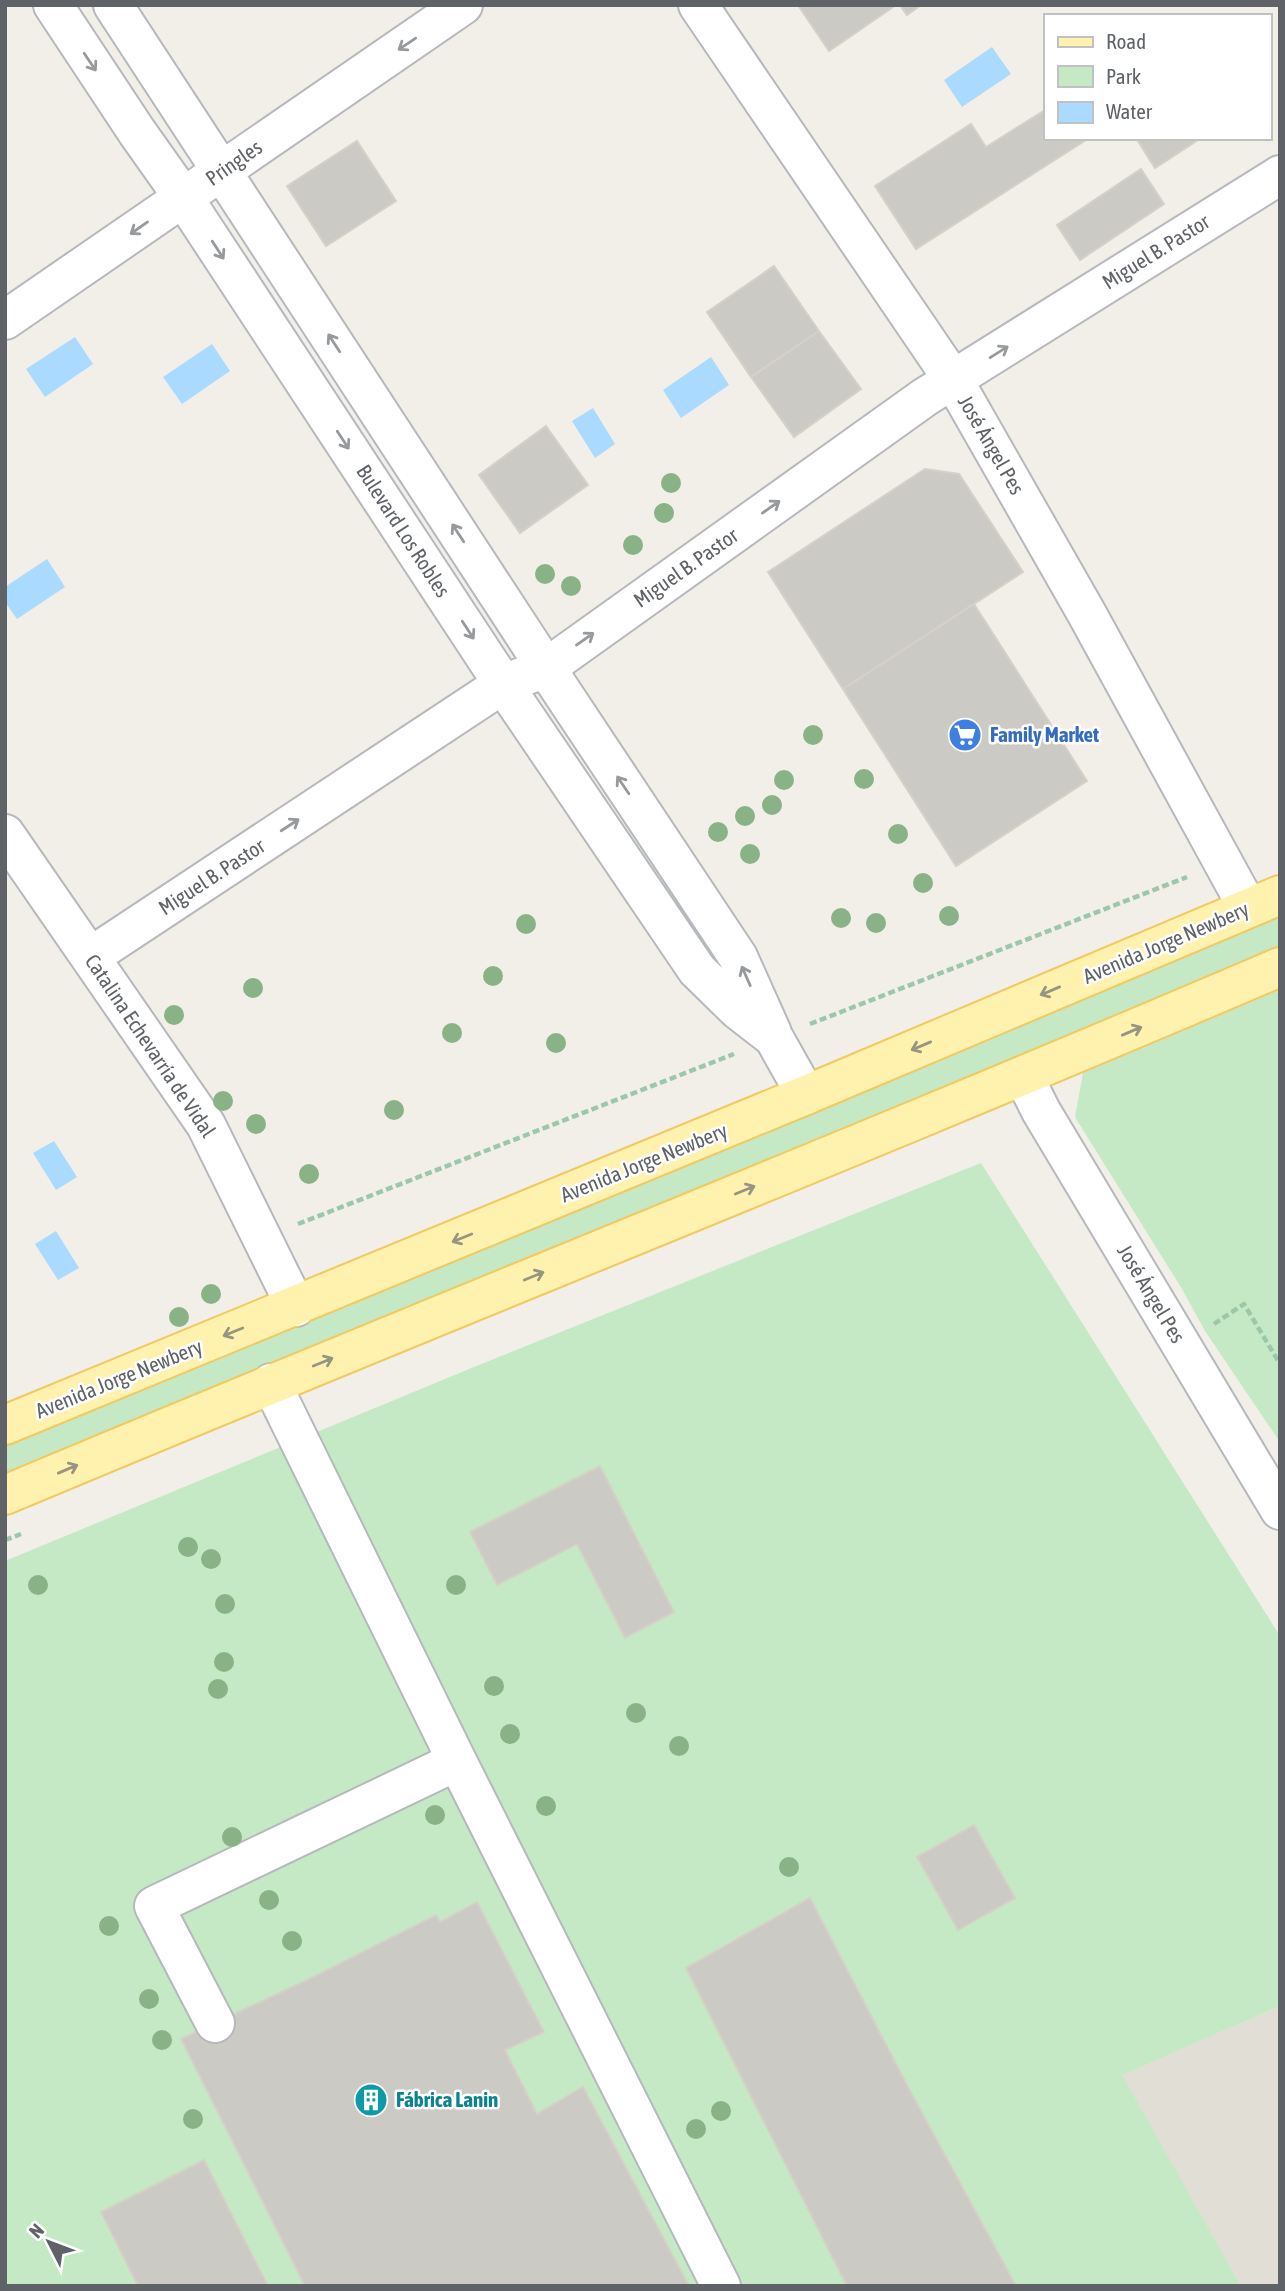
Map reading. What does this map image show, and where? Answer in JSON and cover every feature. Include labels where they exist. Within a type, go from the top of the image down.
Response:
[{"type":"main road","name":"Avenida Jorge Newbery","points":[[5,1426],[806,1096],[1264,901]]},
{"type":"main road","points":[[5,1495],[271,1383],[1024,1077],[1280,967]]},
{"type":"street","name":"Bulevard Los Robles","points":[[52,5],[183,197],[503,684],[697,971],[738,1010],[774,1038]]},
{"type":"street","name":"Bulevard Los Robles","points":[[113,5],[545,668],[738,957],[774,1038],[806,1096]]},
{"type":"street","name":"Pringles","points":[[5,320],[463,5]]},
{"type":"street","name":"José Ángel Pes","points":[[698,5],[954,381],[1074,590],[1264,901]]},
{"type":"street","name":"Miguel B. Pastor","points":[[90,957],[503,684],[545,668],[925,397],[1280,174]]},
{"type":"street","name":"Catalina Echevarría de Vidal","points":[[5,834],[206,1125],[296,1307]]},
{"type":"street","name":"José Ángel Pes","points":[[1024,1077],[1041,1111],[1280,1510]]},
{"type":"street","points":[[271,1383],[457,1761],[721,2286]]},
{"type":"street","points":[[215,2023],[154,1906],[457,1761]]},
{"type":"path","points":[[1205,1331],[1244,1304],[1280,1363]]},
{"type":"shaded area","points":[[1280,2006],[1280,2286],[1241,2286],[1121,2075]]},
{"type":"green space","points":[[1280,916],[1280,951],[5,1480],[5,1443]]},
{"type":"green space","points":[[1280,990],[1280,1442],[1205,1331],[1182,1289],[1075,1117],[1083,1073]]},
{"type":"green space","points":[[981,1163],[1280,1636],[1280,2006],[1122,2075],[1241,2286],[5,2286],[5,1561],[474,1367]]},
{"type":"water","points":[[992,47],[1011,74],[962,107],[944,80]]},
{"type":"water","points":[[75,337],[93,364],[45,397],[26,369]]},
{"type":"water","points":[[212,344],[230,371],[182,404],[163,377]]},
{"type":"water","points":[[711,357],[729,385],[681,418],[663,390]]},
{"type":"water","points":[[593,408],[615,444],[595,458],[572,421]]},
{"type":"water","points":[[47,559],[65,587],[17,619],[5,602],[5,587]]},
{"type":"water","points":[[54,1141],[77,1177],[56,1190],[33,1153]]},
{"type":"water","points":[[56,1231],[79,1268],[58,1280],[35,1244]]},
{"type":"building","points":[[798,5],[896,5],[829,51]]},
{"type":"building","points":[[900,5],[921,5],[907,15]]},
{"type":"building","points":[[1044,111],[1044,140],[1086,140],[916,249],[875,186],[971,124],[986,147]]},
{"type":"building","points":[[1137,140],[1198,140],[1155,168]]},
{"type":"building","points":[[357,141],[396,201],[326,246],[287,186]]},
{"type":"building","points":[[1141,169],[1164,204],[1080,260],[1057,225]]},
{"type":"building","points":[[774,266],[819,331],[751,377],[707,312]]},
{"type":"building","points":[[819,331],[861,389],[794,437],[751,377]]},
{"type":"building","points":[[546,426],[588,485],[520,533],[479,475]]},
{"type":"building","points":[[925,469],[959,474],[1023,572],[843,689],[768,572]]},
{"type":"building","name":"Family Market","points":[[974,604],[1087,781],[956,866],[843,689]]},
{"type":"building","points":[[600,1466],[674,1612],[625,1638],[577,1544],[497,1585],[470,1532]]},
{"type":"building","points":[[600,1466],[674,1612],[625,1638],[577,1544],[497,1585],[470,1532]]},
{"type":"building","points":[[974,1825],[1015,1898],[958,1930],[917,1857]]},
{"type":"building","points":[[810,1898],[1016,2286],[847,2286],[686,1968]]},
{"type":"building","name":"Fábrica Lanin","points":[[477,1902],[544,2032],[505,2050],[537,2114],[583,2087],[689,2286],[305,2286],[181,2039],[436,1915],[440,1922]]},
{"type":"building","points":[[204,2160],[268,2286],[138,2286],[101,2212]]},
{"type":"place","name":"Family Market","points":[[965,735]]},
{"type":"place","name":"Fábrica Lanin","points":[[371,2100]]}]
